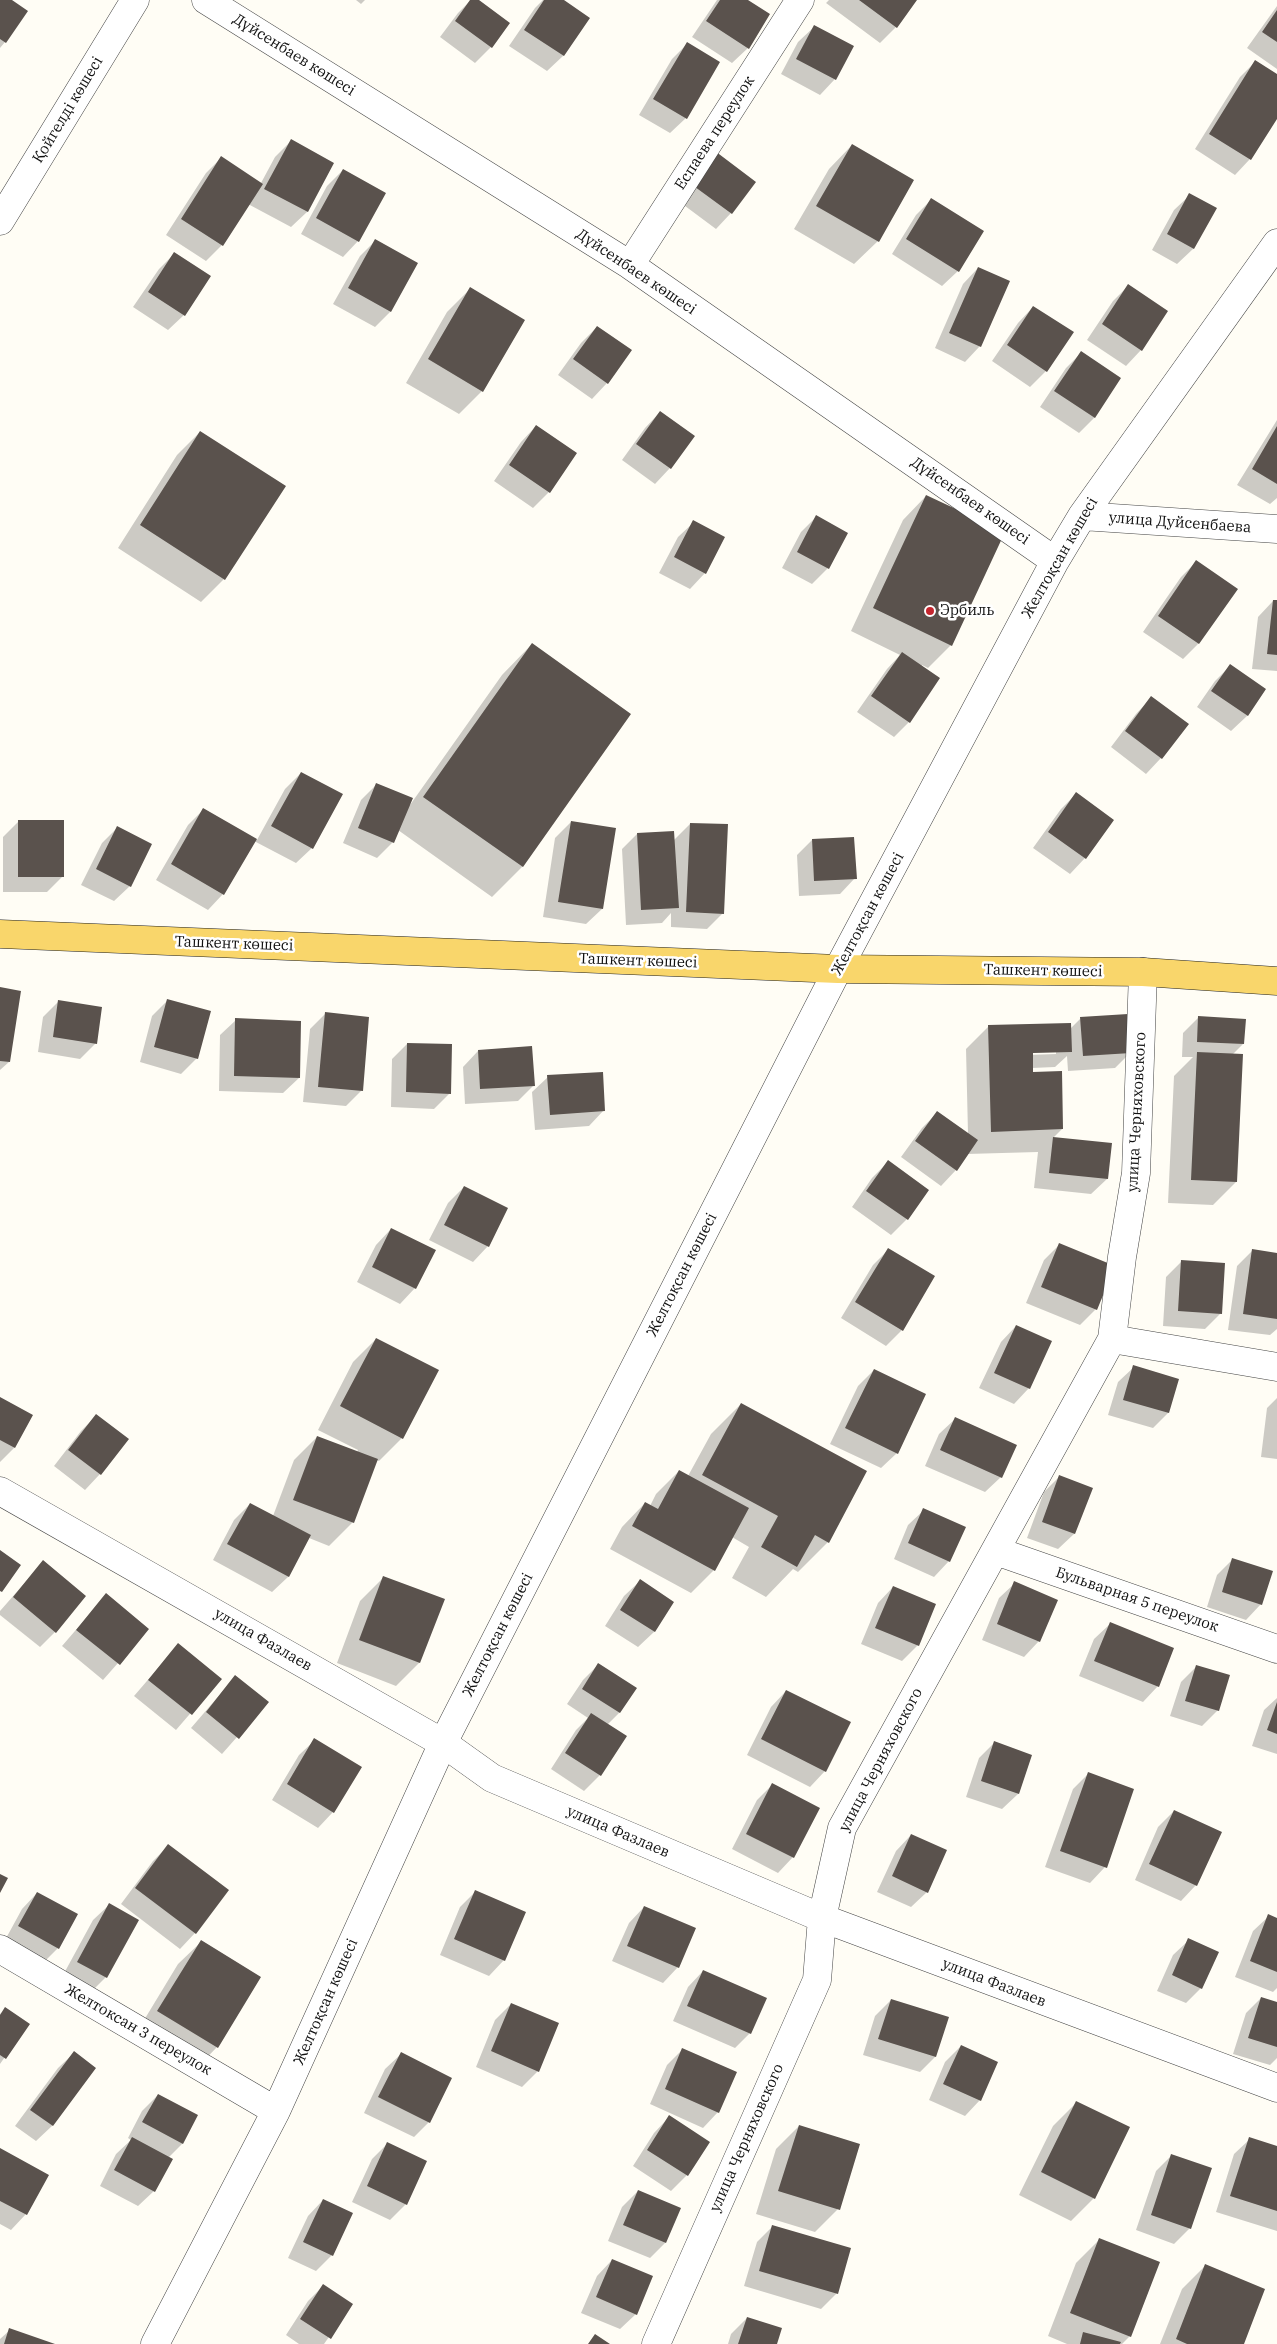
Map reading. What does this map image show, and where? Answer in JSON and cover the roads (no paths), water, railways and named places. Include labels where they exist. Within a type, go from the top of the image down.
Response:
[{"type":"main road","name":"Ташкент көшесі","points":[[0,934],[838,969],[1143,972],[1277,981]]},
{"type":"street","name":"Қойгелді көшесі","points":[[0,221],[135,0]]},
{"type":"street","name":"Дүйсенбаев көшесі","points":[[206,0],[630,265],[1055,560]]},
{"type":"street","name":"Еспаева переулок","points":[[630,265],[800,0]]},
{"type":"street","name":"Желтоқсан көшесі","points":[[155,2344],[276,2111],[443,1743],[838,969],[1055,560],[1082,516],[1277,244]]},
{"type":"street","name":"улица Дуйсенбаева","points":[[1082,516],[1277,529]]},
{"type":"street","name":"улица Черняховского","points":[[656,2344],[817,1980],[822,1918],[842,1828],[1112,1339],[1122,1256],[1136,1173],[1143,972]]},
{"type":"street","points":[[1112,1339],[1277,1367]]},
{"type":"street","name":"улица Фазлаев","points":[[0,1491],[443,1743],[492,1778],[822,1918],[1277,2088]]},
{"type":"street","name":"Бульварная 5 переулок","points":[[996,1551],[1277,1649]]},
{"type":"street","name":"Желтоксан 3 переулок","points":[[0,1949],[276,2111]]},
{"type":"place","name":"Эрбиль","points":[[930,611]]}]
